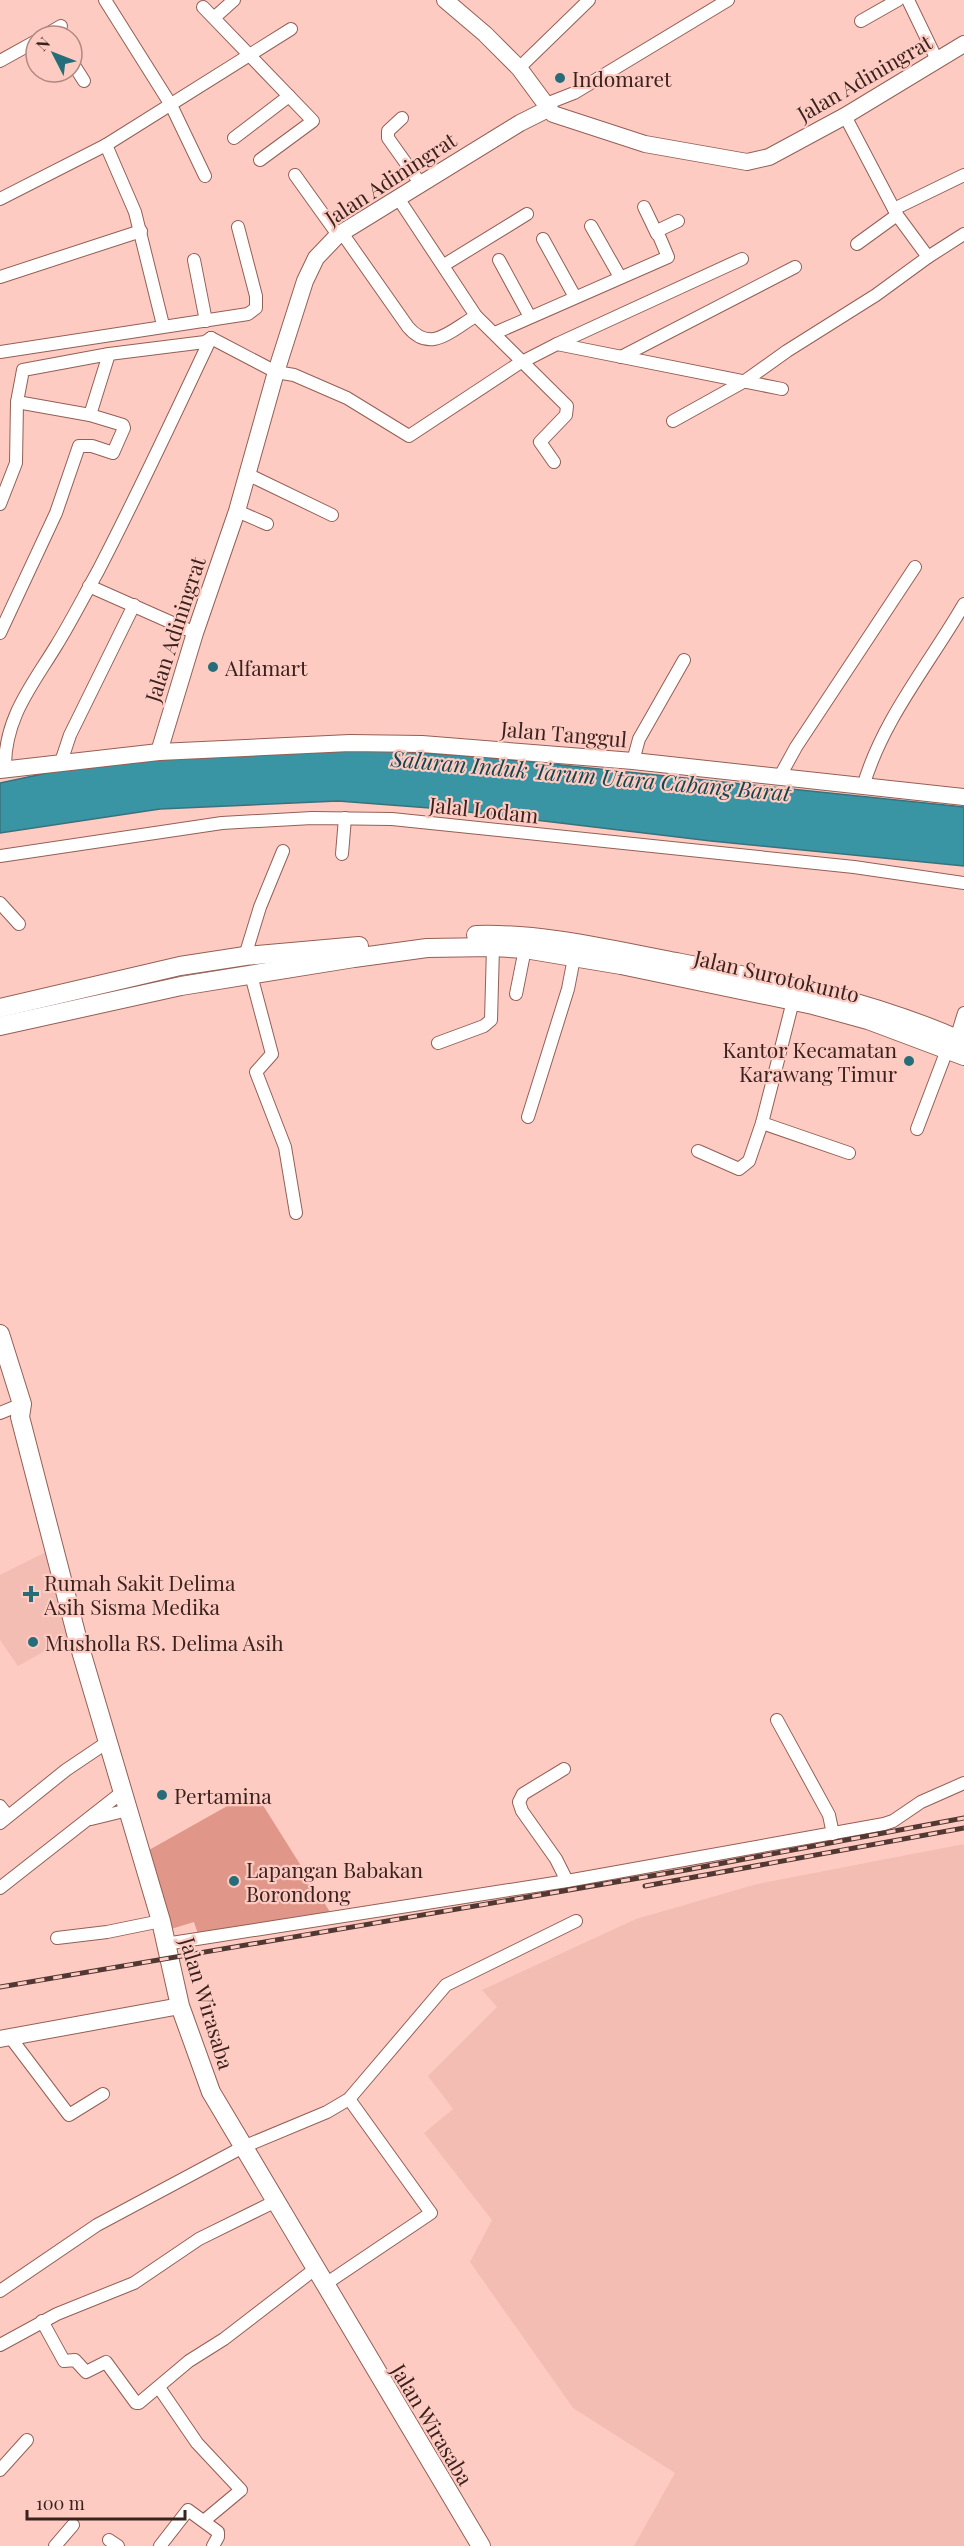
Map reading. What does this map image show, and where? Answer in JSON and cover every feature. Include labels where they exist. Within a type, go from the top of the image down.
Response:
[{"type":"main road","name":"Jalan Surotokunto","points":[[0,1008],[180,966],[245,956],[425,938],[528,936],[587,945],[738,981],[793,1001],[868,1020],[958,1047]]},
{"type":"main road","name":"Jalan Surotokunto","points":[[0,1026],[181,986],[427,948],[493,947],[525,949],[574,958],[824,992],[958,1047]]},
{"type":"main road","name":"Jalan Wirasaba","points":[[0,1334],[13,1410]]},
{"type":"main road","name":"Jalan Wirasaba","points":[[0,1369],[109,1741],[124,1802],[161,1921],[180,2006],[212,2092],[274,2202],[481,2546]]},
{"type":"street","points":[[105,0],[171,105],[205,176]]},
{"type":"street","points":[[215,17],[234,0]]},
{"type":"street","points":[[445,0],[485,34],[519,68],[547,107],[728,0]]},
{"type":"street","points":[[519,68],[589,0]]},
{"type":"street","points":[[861,21],[898,0]]},
{"type":"street","points":[[908,0],[938,60]]},
{"type":"street","points":[[203,7],[290,96],[312,123],[260,160]]},
{"type":"street","points":[[0,199],[106,145],[291,29]]},
{"type":"street","name":"Jalan Adiningrat","points":[[159,752],[195,633],[237,511],[276,372],[311,267],[340,234],[547,107],[559,117],[645,144],[747,162],[769,157],[844,116],[964,44]]},
{"type":"street","points":[[0,61],[24,48]]},
{"type":"street","points":[[234,138],[290,96]]},
{"type":"street","points":[[844,116],[896,212],[928,257]]},
{"type":"street","points":[[402,118],[388,131],[387,138],[420,183]]},
{"type":"street","points":[[106,145],[135,212],[163,325]]},
{"type":"street","points":[[296,175],[408,327],[422,340],[432,341],[476,316]]},
{"type":"street","points":[[857,244],[896,212],[964,175]]},
{"type":"street","points":[[398,198],[476,316],[568,408],[567,415],[540,442],[554,462]]},
{"type":"street","points":[[495,333],[668,257],[644,207]]},
{"type":"street","points":[[444,265],[527,214]]},
{"type":"street","points":[[657,234],[660,229],[678,221]]},
{"type":"street","points":[[591,226],[620,277]]},
{"type":"street","points":[[0,352],[163,325],[248,314],[256,308],[238,227]]},
{"type":"street","points":[[0,277],[141,231]]},
{"type":"street","points":[[672,422],[745,381],[964,234]]},
{"type":"street","points":[[543,239],[575,297]]},
{"type":"street","points":[[194,260],[206,321]]},
{"type":"street","points":[[499,260],[530,318]]},
{"type":"street","points":[[211,338],[276,372],[294,375],[346,398],[409,436],[523,361],[742,260]]},
{"type":"street","points":[[621,357],[744,296],[795,267]]},
{"type":"street","points":[[0,504],[16,463],[17,402],[23,370],[109,354],[205,342],[211,338]]},
{"type":"street","points":[[2,770],[8,731],[22,698],[55,648],[90,586],[142,486],[211,338]]},
{"type":"street","points":[[557,344],[782,389]]},
{"type":"street","points":[[90,415],[109,354]]},
{"type":"street","points":[[0,633],[56,513],[79,446],[92,446],[113,453],[124,428],[123,425],[90,415],[17,402]]},
{"type":"street","points":[[247,474],[332,515]]},
{"type":"street","points":[[237,511],[267,524]]},
{"type":"street","points":[[778,778],[915,567]]},
{"type":"street","points":[[90,586],[195,633]]},
{"type":"street","points":[[863,787],[874,754],[888,728],[964,604]]},
{"type":"street","points":[[61,762],[70,735],[134,605]]},
{"type":"street","points":[[633,761],[639,739],[684,660]]},
{"type":"street","name":"Jalan Tanggul","points":[[2,770],[159,752],[350,743],[422,744],[633,761],[964,796]]},
{"type":"street","points":[[342,854],[345,818]]},
{"type":"street","name":"Jalal Lodam","points":[[0,856],[222,823],[345,818],[392,819],[854,867],[964,883]]},
{"type":"street","points":[[245,956],[260,908],[283,851]]},
{"type":"street","points":[[0,903],[19,924]]},
{"type":"street","points":[[438,1043],[484,1026],[491,1020],[493,947]]},
{"type":"street","points":[[516,994],[525,949]]},
{"type":"street","points":[[528,1117],[568,989],[574,958]]},
{"type":"street","points":[[251,975],[272,1054],[256,1072],[285,1147],[296,1213]]},
{"type":"street","points":[[698,1150],[730,1167],[742,1168],[749,1161],[762,1123],[793,1001]]},
{"type":"street","points":[[917,1129],[958,1047],[964,1013]]},
{"type":"street","points":[[762,1123],[849,1153]]},
{"type":"street","points":[[777,1720],[830,1815],[833,1834]]},
{"type":"street","points":[[3,1815],[109,1741]]},
{"type":"street","points":[[564,1769],[523,1794],[519,1802],[522,1811],[556,1859],[567,1881]]},
{"type":"street","points":[[165,1944],[567,1881],[833,1834],[893,1821],[921,1802],[964,1783]]},
{"type":"street","points":[[0,1888],[88,1820],[124,1802]]},
{"type":"street","points":[[88,1820],[124,1802]]},
{"type":"street","points":[[57,1938],[107,1932],[161,1921]]},
{"type":"street","points":[[0,2291],[97,2225],[243,2147],[327,2112],[349,2099],[446,1985],[576,1921]]},
{"type":"street","points":[[103,2094],[69,2115],[5,2038],[180,2006]]},
{"type":"street","points":[[324,2285],[431,2213],[349,2099]]},
{"type":"street","points":[[0,2345],[42,2321],[134,2283],[199,2239],[274,2202]]},
{"type":"street","points":[[42,2321],[64,2361],[75,2360],[86,2372],[106,2362],[137,2403],[160,2389],[189,2361],[224,2338],[315,2269]]},
{"type":"street","points":[[160,2389],[197,2443],[241,2490],[205,2520]]},
{"type":"street","points":[[0,2469],[27,2440]]},
{"type":"street","points":[[160,2546],[184,2511],[190,2510],[218,2532],[213,2546]]},
{"type":"street","points":[[55,2546],[73,2524]]},
{"type":"shaded area","name":"Rumah Sakit Delima Asih Sisma Medika","points":[[50,1550],[72,1636],[18,1666],[0,1640],[0,1575]]},
{"type":"shaded area","name":"Lapangan Babakan Borondong","points":[[254,1791],[330,1912],[198,1934],[194,1922],[171,1929],[149,1850]]},
{"type":"shaded area","points":[[964,1844],[964,2546],[634,2546],[675,2473],[573,2408],[470,2262],[492,2220],[424,2133],[453,2109],[428,2076],[497,2007],[482,1990],[636,1919],[757,1884]]},
{"type":"water","name":"Saluran Induk Tarum Utara Cabang Barat","points":[[354,749],[475,756],[964,807],[964,866],[711,841],[443,809],[338,801],[160,809],[0,833],[0,783],[61,770],[161,757]]},
{"type":"railway","points":[[0,1987],[686,1870],[964,1818]]},
{"type":"railway","points":[[645,1886],[964,1828]]},
{"type":"place","name":"Indomaret","points":[[560,78]]},
{"type":"place","name":"Alfamart","points":[[213,667]]},
{"type":"place","name":"Kantor Kecamatan Karawang Timur","points":[[909,1061]]},
{"type":"place","name":"Rumah Sakit Delima Asih Sisma Medika","points":[[31,1594]]},
{"type":"place","name":"Musholla RS. Delima Asih","points":[[33,1642]]},
{"type":"place","name":"Pertamina","points":[[162,1795]]},
{"type":"place","name":"Lapangan Babakan Borondong","points":[[234,1881]]}]
